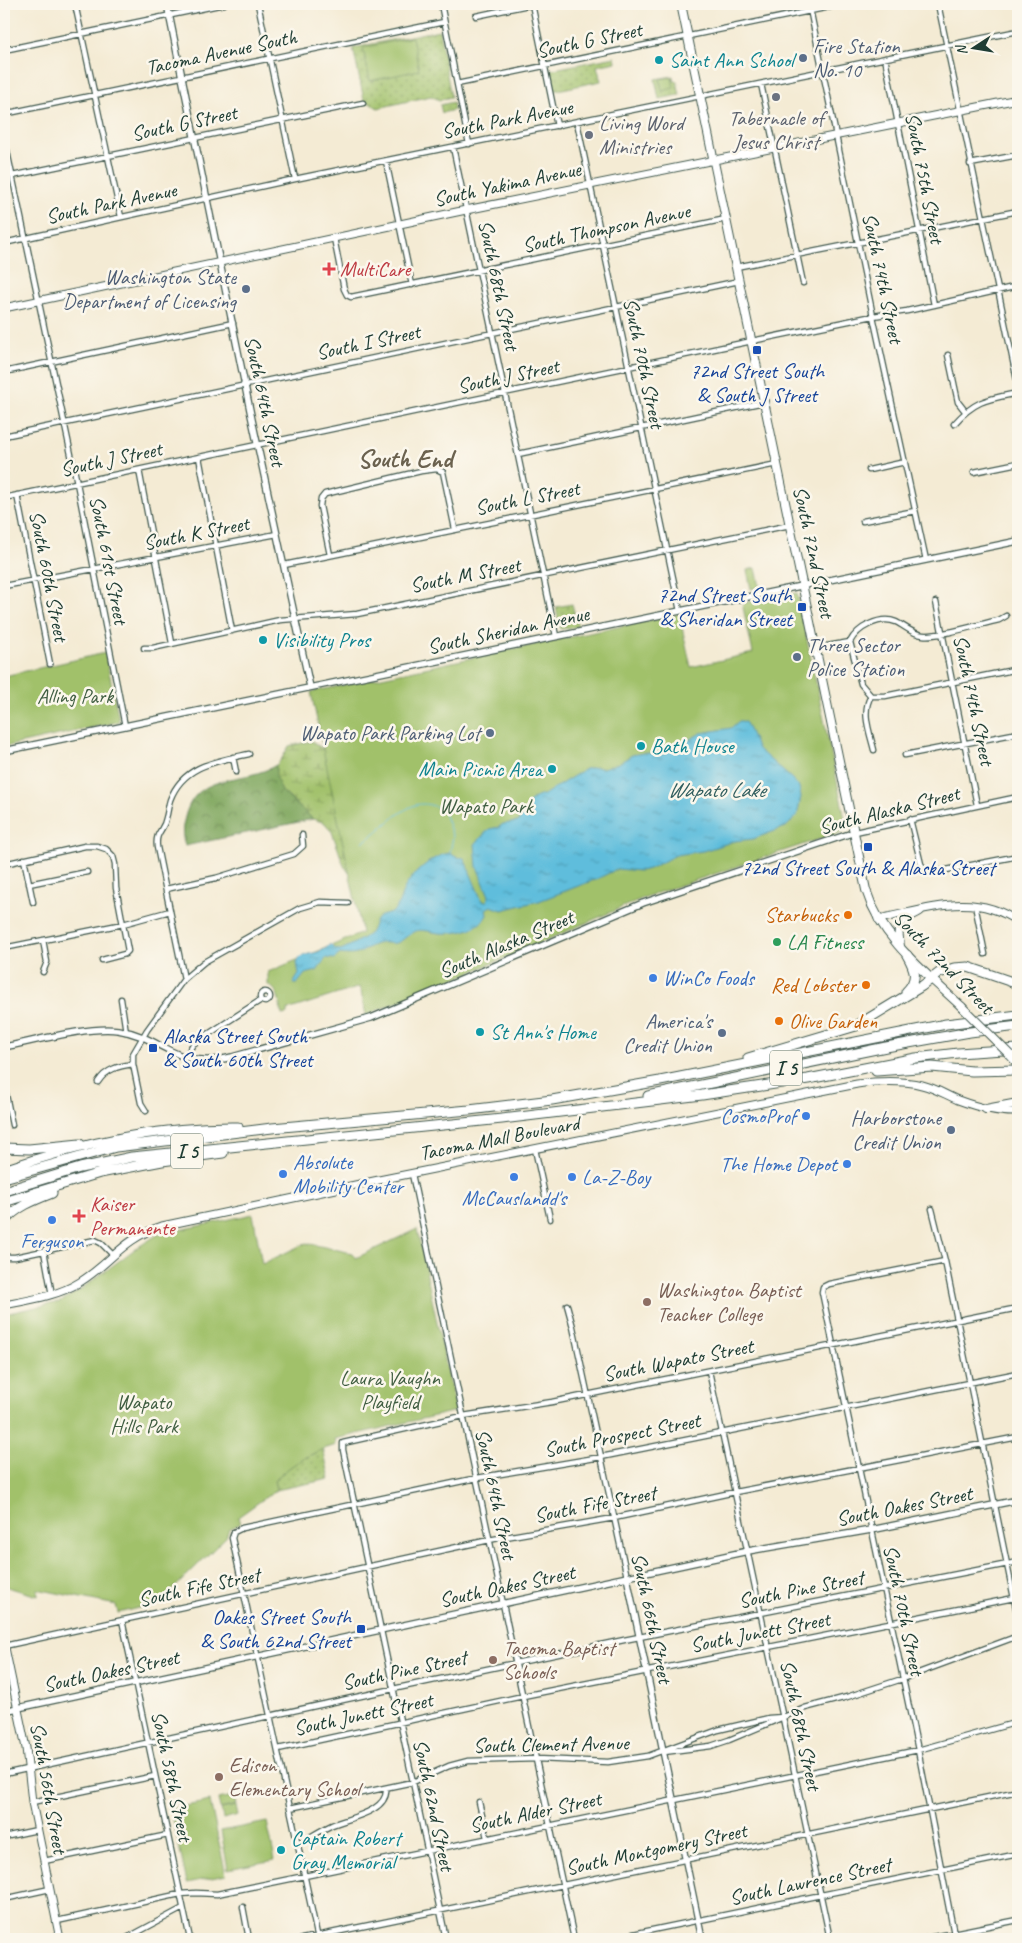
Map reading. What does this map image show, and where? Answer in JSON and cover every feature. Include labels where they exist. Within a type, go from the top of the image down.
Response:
[{"type":"highway","points":[[893,1004],[910,988],[914,981],[915,971],[904,951]]},
{"type":"highway","points":[[686,1076],[846,1030],[868,1020],[939,972],[968,967],[1018,984]]},
{"type":"highway","name":"I 5","points":[[4,1178],[116,1147],[272,1128],[502,1107],[585,1095],[946,1024],[1018,1015]]},
{"type":"highway","name":"I 5","points":[[4,1191],[80,1168],[132,1157],[554,1112],[657,1094],[914,1042],[1018,1026]]},
{"type":"highway","points":[[554,1112],[702,1095],[916,1058],[1018,1049]]},
{"type":"highway","points":[[808,1078],[932,1067],[972,1071],[1018,1070]]},
{"type":"highway","points":[[4,1148],[30,1149],[214,1127],[272,1128]]},
{"type":"highway","points":[[4,1202],[100,1173],[153,1162],[374,1132]]},
{"type":"highway","points":[[4,1170],[115,1140]]},
{"type":"highway","points":[[4,1222],[8,1216],[23,1206],[43,1196],[153,1162]]},
{"type":"main road","name":"South 72nd Street","points":[[681,4],[866,890],[878,919],[904,951],[1018,1064]]},
{"type":"main road","name":"South Yakima Avenue","points":[[4,308],[590,184],[1018,99]]},
{"type":"main road","points":[[878,919],[956,903],[974,904],[1002,911],[1018,922]]},
{"type":"main road","points":[[904,951],[897,930],[899,924],[920,911]]},
{"type":"main road","name":"Tacoma Mall Boulevard","points":[[4,1306],[52,1295],[82,1281],[135,1238],[162,1226],[867,1083],[897,1082],[921,1085],[957,1100],[986,1109],[1018,1112]]},
{"type":"main road","points":[[986,1109],[1018,1103]]},
{"type":"main road","name":"South 56th Street","points":[[4,1645],[29,1769],[37,1830],[60,1939]]},
{"type":"street","points":[[75,4],[121,217]]},
{"type":"street","name":"South 64th Street","points":[[167,4],[232,323],[310,687]]},
{"type":"street","points":[[4,50],[224,4]]},
{"type":"street","points":[[258,4],[295,179]]},
{"type":"street","points":[[441,4],[469,144]]},
{"type":"street","points":[[476,16],[533,4],[557,126]]},
{"type":"street","name":"South 74th Street","points":[[809,4],[873,316],[926,560]]},
{"type":"street","name":"South G Street","points":[[457,84],[844,4]]},
{"type":"street","points":[[938,4],[970,164],[1018,385]]},
{"type":"street","name":"Tacoma Avenue South","points":[[4,114],[444,22]]},
{"type":"street","name":"South Park Avenue","points":[[4,243],[295,179],[1018,31]]},
{"type":"street","name":"South 75th Street","points":[[885,58],[934,305]]},
{"type":"street","points":[[761,84],[803,283]]},
{"type":"street","name":"South G Street","points":[[12,176],[363,103]]},
{"type":"street","name":"South 70th Street","points":[[577,122],[680,610]]},
{"type":"street","name":"South 61st Street","points":[[4,137],[5,151],[12,176],[77,483],[125,726]]},
{"type":"street","name":"South 68th Street","points":[[453,147],[556,636]]},
{"type":"street","points":[[970,164],[1018,155]]},
{"type":"street","points":[[386,160],[412,285]]},
{"type":"street","points":[[736,267],[1018,211]]},
{"type":"street","name":"South Thompson Avenue","points":[[334,238],[343,286],[347,296],[357,296],[726,219]]},
{"type":"street","name":"South I Street","points":[[4,436],[739,281]]},
{"type":"street","name":"South J Street","points":[[4,498],[752,341],[873,316],[907,311],[1018,286]]},
{"type":"street","points":[[4,372],[232,323]]},
{"type":"street","points":[[948,354],[958,402],[965,411]]},
{"type":"street","points":[[954,424],[965,411],[981,402],[1018,393]]},
{"type":"street","points":[[518,454],[764,402]]},
{"type":"street","points":[[198,457],[232,631]]},
{"type":"street","points":[[869,470],[905,462]]},
{"type":"street","points":[[974,472],[1018,463]]},
{"type":"street","name":"South L Street","points":[[284,565],[777,464]]},
{"type":"street","points":[[330,555],[320,510],[322,497],[332,491],[421,471],[437,469],[443,472],[455,529]]},
{"type":"street","points":[[139,470],[172,644]]},
{"type":"street","name":"South 60th Street","points":[[17,495],[50,664]]},
{"type":"street","points":[[863,521],[916,511]]},
{"type":"street","name":"South M Street","points":[[144,648],[152,648],[295,618],[357,614],[790,525]]},
{"type":"street","name":"South K Street","points":[[4,586],[277,534]]},
{"type":"street","name":"South Sheridan Avenue","points":[[4,752],[1018,541]]},
{"type":"street","name":"South 74th Street","points":[[936,602],[977,805]]},
{"type":"street","points":[[816,648],[850,642],[856,633],[865,626],[887,620],[923,635],[999,620],[1006,616]]},
{"type":"street","points":[[850,642],[860,684],[871,696],[885,696],[1018,669]]},
{"type":"street","points":[[871,696],[867,702],[866,713],[874,750]]},
{"type":"street","points":[[905,755],[1018,733]]},
{"type":"street","points":[[184,979],[157,846],[158,833],[165,822],[170,800],[181,781],[204,764],[249,754]]},
{"type":"street","points":[[233,757],[236,772]]},
{"type":"street","name":"South Alaska Street","points":[[4,1047],[91,1030],[108,1029],[126,1032],[142,1038],[185,1058],[206,1060],[226,1058],[371,1018],[643,903],[855,832],[1018,797]]},
{"type":"street","points":[[910,819],[920,860],[926,870],[933,872],[942,871],[1018,856]]},
{"type":"street","points":[[166,889],[216,878],[290,855],[299,851],[303,846],[302,835]]},
{"type":"street","points":[[4,864],[84,846],[100,846],[108,850],[115,864],[116,884],[128,952],[102,960]]},
{"type":"street","points":[[24,859],[33,902]]},
{"type":"street","points":[[29,884],[87,872]]},
{"type":"street","points":[[146,1111],[141,1105],[133,1064],[134,1052],[184,979],[209,959],[300,908],[320,902],[348,903]]},
{"type":"street","points":[[974,904],[985,954]]},
{"type":"street","points":[[4,948],[123,924],[170,911]]},
{"type":"street","points":[[43,940],[47,962],[43,972]]},
{"type":"street","points":[[121,999],[126,1032]]},
{"type":"street","points":[[185,1058],[193,1044],[261,1000]]},
{"type":"street","points":[[98,1082],[102,1076],[118,1066],[133,1064]]},
{"type":"street","points":[[4,1084],[12,1125]]},
{"type":"street","points":[[535,1149],[550,1219]]},
{"type":"street","name":"South 64th Street","points":[[412,1174],[574,1939]]},
{"type":"street","points":[[932,1209],[983,1444],[1018,1618]]},
{"type":"street","points":[[4,1257],[15,1257],[95,1240],[101,1243],[112,1255]]},
{"type":"street","points":[[44,1251],[52,1295]]},
{"type":"street","name":"South 70th Street","points":[[944,1261],[829,1284],[822,1287],[822,1292],[918,1750],[955,1939]]},
{"type":"street","name":"South 66th Street","points":[[567,1305],[627,1577],[702,1939]]},
{"type":"street","name":"South Wapato Street","points":[[343,1443],[463,1416],[504,1411],[1018,1308]]},
{"type":"street","name":"South 68th Street","points":[[709,1371],[830,1939]]},
{"type":"street","name":"South Prospect Street","points":[[245,1594],[232,1538],[233,1532],[242,1528],[477,1478],[601,1457],[969,1381],[1018,1373]]},
{"type":"street","name":"South Fife Street","points":[[4,1645],[489,1541],[614,1518],[735,1492],[1018,1437]]},
{"type":"street","name":"South 62nd Street","points":[[343,1443],[342,1450],[446,1939]]},
{"type":"street","name":"South Oakes Street","points":[[4,1711],[748,1551],[871,1530],[1018,1500]]},
{"type":"street","name":"South Pine Street","points":[[4,1774],[639,1637],[1018,1562]]},
{"type":"street","points":[[245,1594],[318,1938]]},
{"type":"street","name":"South Junett Street","points":[[278,1749],[523,1696],[1014,1598]]},
{"type":"street","name":"South 58th Street","points":[[122,1620],[190,1939]]},
{"type":"street","points":[[783,1717],[805,1708],[902,1679],[1018,1636]]},
{"type":"street","name":"South Clement Avenue","points":[[663,1752],[697,1736],[769,1718],[783,1717]]},
{"type":"street","name":"South Clement Avenue","points":[[290,1808],[412,1782],[462,1762],[536,1759],[608,1762],[711,1746],[783,1717]]},
{"type":"street","name":"South Alder Street","points":[[57,1921],[180,1894],[217,1894],[918,1750],[1018,1722]]},
{"type":"street","points":[[32,1802],[155,1776]]},
{"type":"street","points":[[298,1844],[330,1826],[374,1809],[385,1797],[386,1788]]},
{"type":"street","name":"South Montgomery Street","points":[[302,1939],[318,1938],[439,1910],[1018,1791]]},
{"type":"street","points":[[479,1802],[487,1838]]},
{"type":"street","points":[[4,1837],[37,1830]]},
{"type":"street","points":[[44,1861],[168,1835]]},
{"type":"street","name":"South Lawrence Street","points":[[609,1939],[1018,1854]]},
{"type":"street","points":[[4,1899],[50,1889]]},
{"type":"street","points":[[243,1907],[249,1939]]},
{"type":"street","points":[[125,1939],[183,1908]]},
{"type":"street","points":[[923,1939],[1018,1920]]},
{"type":"green space","points":[[439,30],[451,97],[439,100],[431,96],[378,108],[364,100],[353,48]]},
{"type":"green space","points":[[412,37],[419,70],[370,81],[363,48]]},
{"type":"green space","points":[[615,57],[616,62],[597,66],[601,81],[553,91],[549,70]]},
{"type":"green space","points":[[673,76],[674,81],[677,81],[680,95],[659,99],[655,79]]},
{"type":"green space","points":[[672,77],[674,88],[662,91],[660,79]]},
{"type":"green space","points":[[453,102],[454,110],[442,113],[440,105]]},
{"type":"green space","points":[[756,568],[760,587],[751,589],[747,570]]},
{"type":"green space","name":"Wapato Park","points":[[797,593],[845,819],[839,821],[841,832],[648,896],[508,957],[366,1015],[360,987],[287,1010],[287,1014],[282,1015],[277,994],[268,985],[268,972],[362,933],[311,692],[679,614],[691,667],[753,653],[742,603]]},
{"type":"green space","points":[[572,604],[578,627],[560,629],[556,607]]},
{"type":"green space","name":"Alling Park","points":[[105,653],[119,719],[118,722],[4,747],[4,676]]},
{"type":"green space","points":[[312,741],[328,753],[350,853],[350,874],[344,866],[332,832],[325,823],[313,819],[282,791],[276,778],[276,765],[289,746]]},
{"type":"green space","points":[[276,765],[279,784],[283,791],[313,819],[185,846],[182,830],[186,813],[192,800],[201,790],[212,784],[251,775]]},
{"type":"green space","name":"Wapato Hills Park","points":[[253,1214],[262,1264],[306,1243],[352,1253],[356,1258],[417,1229],[456,1411],[335,1439],[336,1445],[318,1451],[296,1463],[274,1480],[276,1490],[238,1517],[240,1524],[229,1529],[226,1537],[159,1603],[118,1613],[116,1605],[37,1589],[38,1596],[7,1587],[4,1573],[4,1314],[60,1302],[157,1235]]},
{"type":"green space","points":[[323,1449],[330,1479],[276,1490],[274,1480],[294,1463]]},
{"type":"green space","points":[[234,1796],[236,1805],[220,1809],[218,1799]]},
{"type":"green space","points":[[210,1801],[226,1875],[187,1883],[171,1809]]},
{"type":"green space","points":[[236,1806],[238,1815],[223,1819],[221,1809]]},
{"type":"green space","points":[[267,1822],[275,1860],[228,1869],[221,1831]]},
{"type":"water","name":"Wapato Lake","points":[[739,721],[746,723],[758,749],[799,787],[801,797],[797,816],[786,827],[753,839],[735,841],[703,851],[676,855],[649,869],[640,871],[617,869],[597,879],[539,901],[502,910],[491,906],[486,909],[487,915],[478,925],[459,932],[439,933],[419,930],[397,943],[380,943],[354,955],[340,954],[334,959],[326,958],[317,971],[305,974],[297,984],[293,984],[299,974],[297,963],[300,957],[324,950],[330,944],[335,949],[340,950],[368,935],[377,918],[394,911],[405,887],[413,876],[424,865],[444,854],[450,853],[456,857],[464,858],[482,901],[487,901],[489,896],[477,867],[475,844],[489,829],[503,824],[518,822],[532,799],[545,794],[585,769],[603,768],[619,763],[632,755],[643,753],[664,754],[701,733],[731,728]]},
{"type":"waterway","points":[[363,842],[408,808],[426,804],[443,810],[453,837],[450,853]]},
{"type":"place","name":"Fire Station No. 10","points":[[803,58]]},
{"type":"place","name":"Saint Ann School","points":[[659,60]]},
{"type":"place","name":"Tabernacle of Jesus Christ","points":[[776,97]]},
{"type":"place","name":"Living Word Ministries","points":[[589,135]]},
{"type":"place","name":"MultiCare","points":[[329,269]]},
{"type":"place","name":"Washington State Department of Licensing","points":[[246,289]]},
{"type":"place","name":"72nd Street South & South J Street","points":[[757,350]]},
{"type":"place","name":"72nd Street South & Sheridan Street","points":[[802,607]]},
{"type":"place","name":"Visibility Pros","points":[[263,640]]},
{"type":"place","name":"Three Sector Police Station","points":[[797,657]]},
{"type":"place","name":"Wapato Park Parking Lot","points":[[490,733]]},
{"type":"place","name":"Bath House","points":[[641,746]]},
{"type":"place","name":"Main Picnic Area","points":[[552,769]]},
{"type":"place","name":"72nd Street South & Alaska Street","points":[[868,847]]},
{"type":"place","name":"Starbucks","points":[[848,915]]},
{"type":"place","name":"LA Fitness","points":[[777,942]]},
{"type":"place","name":"WinCo Foods","points":[[653,978]]},
{"type":"place","name":"Red Lobster","points":[[866,985]]},
{"type":"place","name":"Olive Garden","points":[[779,1021]]},
{"type":"place","name":"St Ann's Home","points":[[480,1032]]},
{"type":"place","name":"America's Credit Union","points":[[722,1033]]},
{"type":"place","name":"Alaska Street South & South 60th Street","points":[[153,1048]]},
{"type":"place","name":"CosmoProf","points":[[806,1116]]},
{"type":"place","name":"Harborstone Credit Union","points":[[951,1130]]},
{"type":"place","name":"The Home Depot","points":[[847,1164]]},
{"type":"place","name":"Absolute Mobility Center","points":[[283,1174]]},
{"type":"place","name":"McCauslandd's","points":[[514,1177]]},
{"type":"place","name":"La-Z-Boy","points":[[572,1177]]},
{"type":"place","name":"Kaiser Permanente","points":[[79,1216]]},
{"type":"place","name":"Ferguson","points":[[52,1220]]},
{"type":"place","name":"Washington Baptist Teacher College","points":[[647,1302]]},
{"type":"place","name":"Oakes Street South & South 62nd Street","points":[[361,1629]]},
{"type":"place","name":"Tacoma Baptist Schools","points":[[493,1660]]},
{"type":"place","name":"Edison Elementary School","points":[[219,1777]]},
{"type":"place","name":"Captain Robert Gray Memorial","points":[[281,1850]]},
{"type":"district","name":"South End","points":[[405,458]]},
{"type":"park label","name":"Laura Vaughn Playfield","points":[[390,1390]]}]
